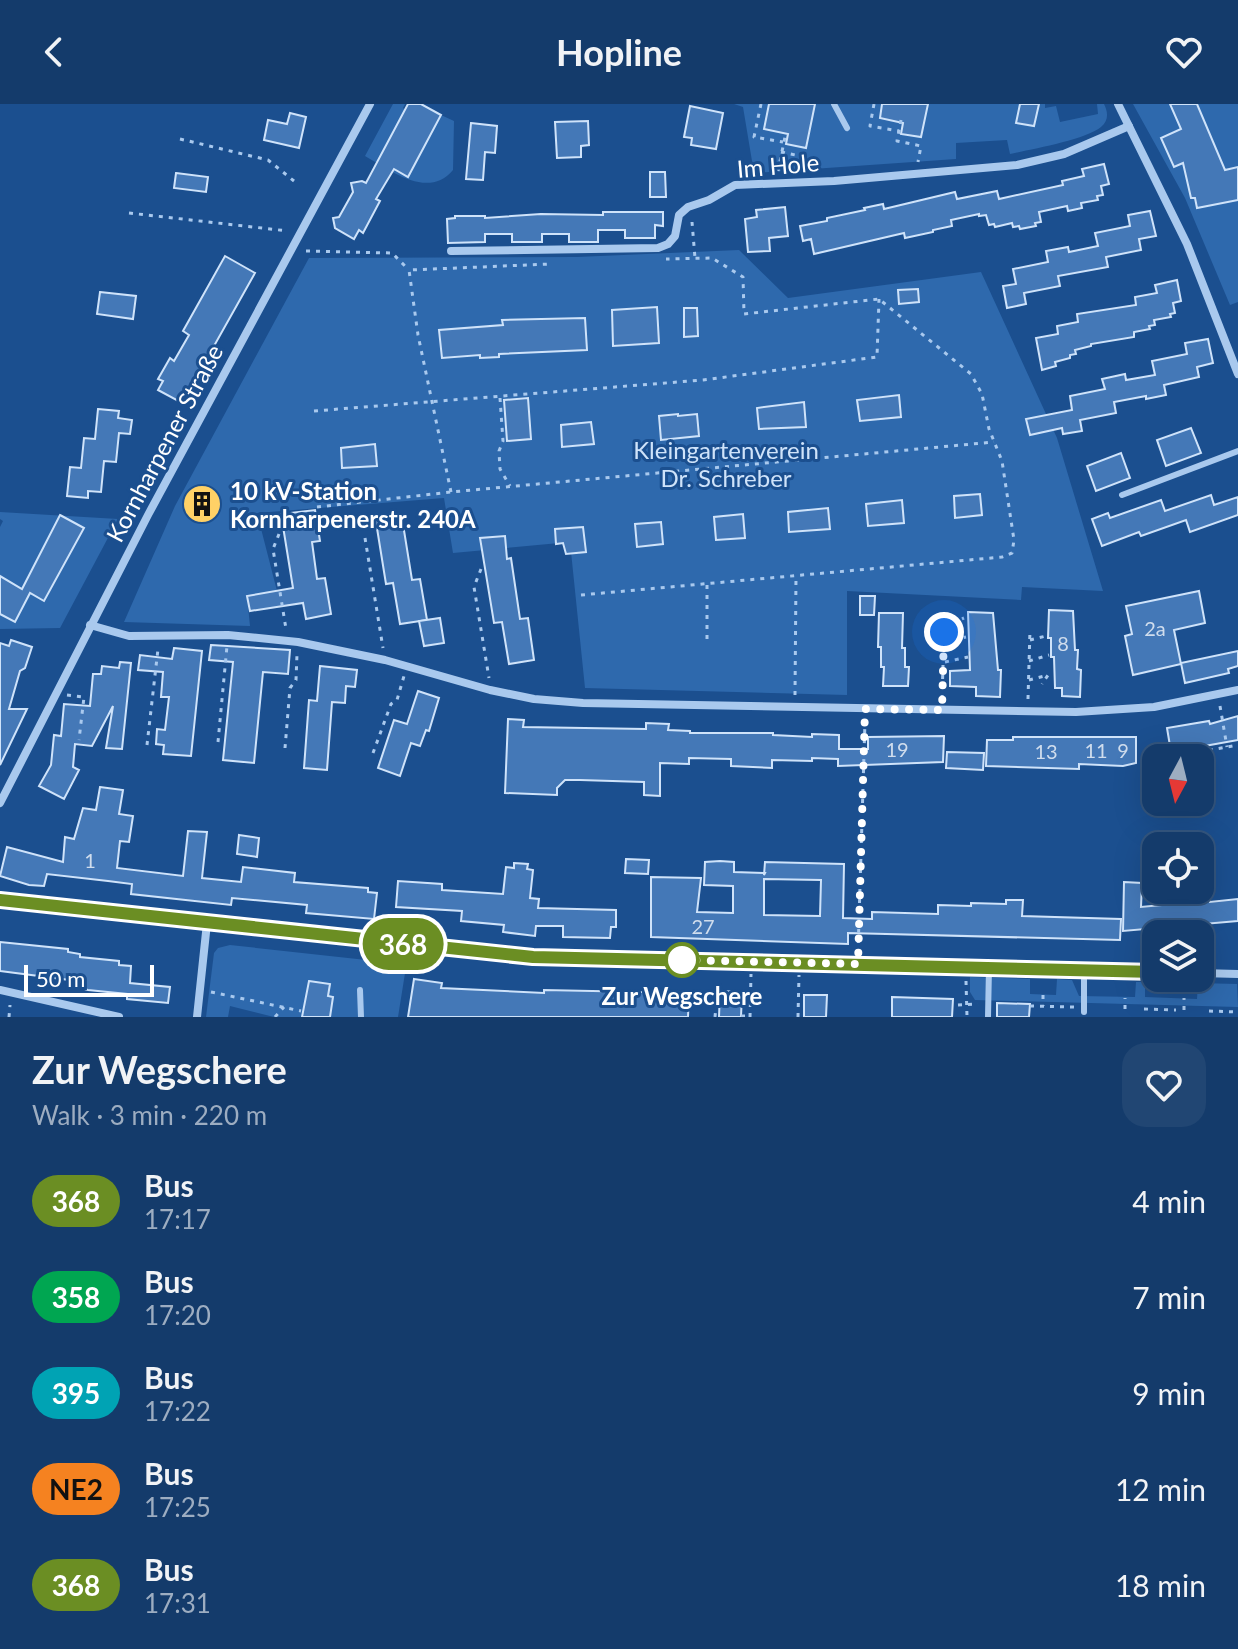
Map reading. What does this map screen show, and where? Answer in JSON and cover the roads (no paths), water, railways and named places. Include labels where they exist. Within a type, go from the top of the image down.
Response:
[{"type":"street","name":"Kornharpener Straße","points":[[0,803],[90,625],[370,104]]},
{"type":"street","points":[[1118,104],[1187,244],[1238,374]]},
{"type":"street","name":"Im Hole","points":[[451,251],[658,248],[668,244],[675,236],[679,215],[688,207],[709,200],[735,185],[1017,165],[1064,154],[1129,126]]},
{"type":"street","points":[[90,625],[129,636],[228,635],[298,642],[385,660],[490,690],[534,699],[583,703],[1028,713],[1154,707],[1238,690]]},
{"type":"street","points":[[0,900],[533,957],[1142,972]]},
{"type":"street","points":[[197,1017],[207,923]]},
{"type":"street","points":[[1214,973],[1238,974]]},
{"type":"street","points":[[0,990],[119,1017]]},
{"type":"lane","points":[[834,104],[847,128]]},
{"type":"lane","points":[[1122,495],[1238,451]]},
{"type":"lane","points":[[988,1017],[989,968]]},
{"type":"lane","points":[[1084,970],[1084,1010]]},
{"type":"lane","points":[[360,990],[361,1017]]},
{"type":"place","name":"10 kV-Station Kornharpenerstr. 240A","points":[[202,504]]},
{"type":"place","name":"Zur Wegschere","points":[[682,960]]},
{"type":"park label","name":"Kleingartenverein Dr. Schreber","points":[[726,463]]}]
